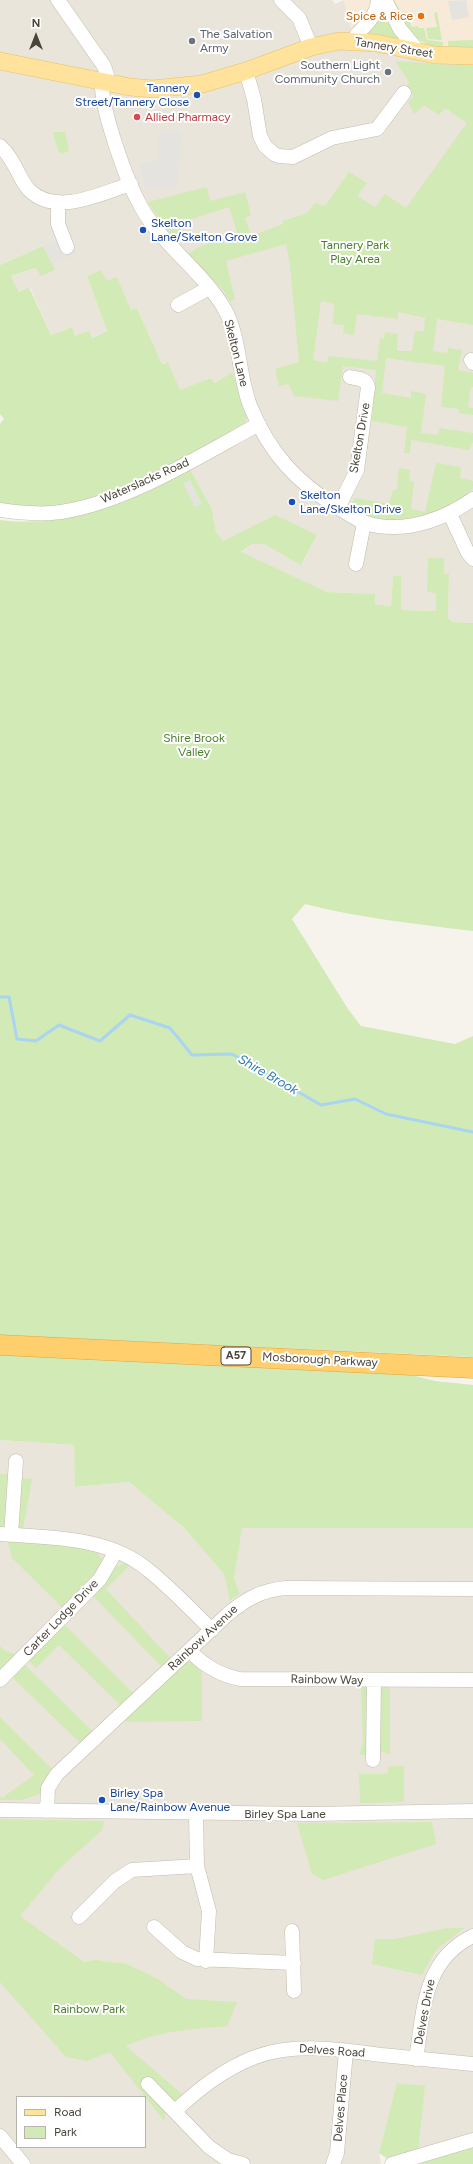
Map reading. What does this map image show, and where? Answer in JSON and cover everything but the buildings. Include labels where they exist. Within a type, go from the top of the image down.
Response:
[{"type":"highway","name":"Mosborough Parkway","points":[[0,1345],[473,1368]]},
{"type":"main road","name":"Tannery Street","points":[[0,61],[140,89],[170,89],[202,84],[246,71],[326,43],[356,41],[419,52],[452,56],[473,56]]},
{"type":"street","points":[[58,0],[101,61],[107,75],[104,82]]},
{"type":"street","points":[[281,0],[299,18],[311,47]]},
{"type":"street","points":[[356,41],[357,34],[370,20],[377,8],[378,0]]},
{"type":"street","points":[[385,0],[400,29],[419,52]]},
{"type":"street","points":[[246,71],[254,99],[262,140],[268,150],[279,156],[286,157],[306,152],[332,138],[377,129],[404,93]]},
{"type":"street","name":"Skelton Lane","points":[[104,82],[103,96],[111,129],[136,198],[150,222],[218,299],[231,323],[245,392],[259,424],[290,472],[314,493],[338,508],[364,522],[390,527],[428,522],[450,514],[473,499]]},
{"type":"street","points":[[0,146],[10,158],[28,189],[47,201],[69,203],[131,184]]},
{"type":"street","points":[[58,203],[58,224],[67,246]]},
{"type":"street","points":[[178,306],[209,288]]},
{"type":"street","name":"Skelton Drive","points":[[338,508],[356,470],[368,387],[367,382],[350,378]]},
{"type":"street","name":"Waterslacks Road","points":[[0,510],[41,513],[72,510],[93,504],[118,495],[171,471],[259,424]]},
{"type":"street","points":[[450,514],[468,553],[473,559]]},
{"type":"street","points":[[356,564],[364,522]]},
{"type":"street","points":[[16,1461],[5,1534],[88,1542],[116,1551],[147,1568],[212,1630]]},
{"type":"street","name":"Carter Lodge Drive","points":[[2,1675],[100,1579],[116,1551]]},
{"type":"street","name":"Rainbow Avenue","points":[[47,1811],[48,1788],[57,1774],[240,1604],[254,1595],[275,1588],[473,1589]]},
{"type":"street","name":"Rainbow Way","points":[[190,1651],[210,1668],[220,1674],[240,1679],[374,1681],[473,1680]]},
{"type":"street","points":[[373,1760],[374,1681]]},
{"type":"street","name":"Birley Spa Lane","points":[[0,1810],[196,1814],[312,1814],[473,1811]]},
{"type":"street","points":[[196,1814],[197,1866],[209,1910],[206,1960]]},
{"type":"street","points":[[79,1917],[115,1881],[132,1870],[197,1866]]},
{"type":"street","points":[[154,1927],[182,1952],[197,1959],[294,1963]]},
{"type":"street","points":[[292,1931],[294,1990]]},
{"type":"street","name":"Delves Drive","points":[[416,2059],[427,1994],[432,1975],[446,1954],[473,1936]]},
{"type":"street","name":"Delves Road","points":[[175,2111],[205,2084],[227,2070],[256,2057],[292,2049],[346,2051],[473,2064]]},
{"type":"street","name":"Delves Place","points":[[333,2164],[337,2153],[346,2051]]},
{"type":"street","points":[[148,2084],[218,2154],[243,2164]]},
{"type":"street","points":[[0,2136],[23,2164]]},
{"type":"street","points":[[392,2164],[473,2140]]},
{"type":"shaded area","points":[[0,0],[332,0],[335,4],[344,0],[352,32],[473,51],[473,623],[453,622],[448,618],[449,575],[444,574],[444,558],[429,558],[427,592],[436,592],[436,611],[401,610],[401,575],[393,576],[391,606],[375,604],[375,594],[327,592],[241,553],[252,544],[264,544],[302,564],[317,535],[223,541],[216,532],[212,509],[190,469],[247,416],[234,372],[215,383],[211,378],[180,391],[168,362],[162,364],[137,308],[131,310],[107,281],[87,276],[107,331],[91,338],[75,336],[71,327],[51,335],[30,287],[19,292],[11,276],[37,268],[43,246],[0,265]]},
{"type":"shaded area","points":[[344,0],[473,0],[473,51],[443,50],[352,32]]},
{"type":"shaded area","points":[[466,0],[469,17],[452,20],[448,1]]},
{"type":"shaded area","points":[[159,131],[182,132],[177,187],[146,188],[139,164],[158,160]]},
{"type":"shaded area","points":[[69,235],[77,254],[53,264],[44,246]]},
{"type":"shaded area","points":[[190,480],[202,504],[195,507],[183,483]]},
{"type":"shaded area","points":[[0,1440],[74,1445],[76,1487],[129,1482],[183,1527],[224,1574],[231,1601],[240,1594],[234,1579],[241,1528],[473,1528],[473,2143],[420,2160],[398,2083],[379,2153],[381,2164],[0,2164]]},
{"type":"green space","points":[[392,0],[394,0],[401,12],[405,11],[412,27],[418,26],[419,28],[424,28],[427,40],[443,42],[443,49],[432,46],[417,38],[401,18]]},
{"type":"green space","points":[[382,10],[405,43],[366,37],[366,33]]},
{"type":"green space","points":[[437,12],[442,40],[428,39],[426,28],[437,27],[434,13]]},
{"type":"green space","points":[[473,40],[473,51],[448,50],[448,41]]},
{"type":"green space","name":"Tannery Park Play Area","points":[[395,61],[454,65],[473,64],[473,325],[437,319],[433,351],[447,353],[448,348],[462,350],[458,370],[473,373],[473,387],[471,387],[468,407],[473,408],[473,415],[459,413],[459,409],[441,407],[445,366],[386,358],[382,393],[411,398],[411,391],[426,394],[421,433],[438,435],[440,428],[473,433],[473,442],[469,450],[411,440],[410,453],[404,453],[407,427],[372,421],[376,370],[343,366],[338,401],[294,396],[288,384],[279,386],[275,369],[299,362],[290,265],[286,244],[226,261],[235,300],[230,301],[222,289],[188,254],[197,248],[223,237],[224,244],[240,241],[229,207],[179,223],[184,241],[176,244],[148,202],[207,187],[210,201],[245,192],[251,215],[245,218],[251,236],[283,224],[283,221],[307,213],[315,203],[325,206],[349,172],[367,183],[357,196],[375,207],[385,194],[406,208],[467,123],[445,108],[439,115],[424,105],[414,114],[408,102],[414,96],[406,86],[409,82]],"holes":[[[321,301],[334,304],[333,324],[344,325],[343,333],[354,335],[357,314],[398,319],[398,312],[425,318],[424,331],[415,331],[412,351],[397,351],[398,334],[385,332],[384,339],[380,338],[377,361],[329,356],[327,363],[313,360]]]},
{"type":"green space","points":[[53,132],[65,132],[69,151],[62,154],[58,151]]},
{"type":"green space","points":[[43,246],[55,270],[41,276],[36,268],[11,276],[19,292],[29,287],[51,335],[72,327],[75,336],[89,331],[92,338],[107,331],[87,276],[101,270],[107,281],[117,277],[131,310],[137,308],[162,364],[168,362],[180,390],[211,378],[215,383],[233,372],[247,416],[244,426],[148,478],[96,499],[71,506],[46,509],[0,506],[0,424],[4,419],[0,414],[0,265]]},
{"type":"green space","points":[[436,463],[461,467],[460,478],[473,481],[473,489],[440,512],[428,517],[409,521],[386,522],[365,518],[350,506],[355,498],[389,504],[393,490],[397,490],[399,468],[410,470],[409,481],[414,482],[411,509],[425,512]]},
{"type":"green space","name":"Shire Brook Valley","points":[[190,469],[212,509],[216,532],[223,541],[275,515],[317,535],[301,565],[264,544],[252,544],[241,552],[327,592],[375,594],[375,604],[391,606],[393,576],[401,575],[401,610],[436,611],[436,593],[427,592],[428,558],[444,558],[444,574],[449,574],[448,618],[453,622],[473,623],[473,931],[367,917],[305,904],[292,919],[348,1009],[361,1026],[455,1044],[473,1036],[473,1357],[0,1335],[0,520],[26,522],[51,520],[99,510],[122,502]]},
{"type":"green space","points":[[0,1354],[246,1365],[257,1368],[404,1373],[435,1381],[473,1385],[473,1528],[242,1528],[234,1579],[240,1594],[230,1601],[224,1574],[183,1527],[129,1482],[75,1487],[74,1445],[0,1440]]},
{"type":"green space","points":[[0,1474],[9,1474],[12,1477],[32,1479],[23,1530],[0,1527]]},
{"type":"green space","points":[[7,1539],[44,1542],[95,1550],[102,1559],[101,1566],[88,1586],[65,1610],[12,1558]]},
{"type":"green space","points":[[125,1563],[130,1565],[106,1589],[171,1659],[163,1668],[92,1595],[113,1568]]},
{"type":"green space","points":[[63,1623],[134,1694],[122,1707],[59,1645],[36,1668],[27,1659]]},
{"type":"green space","points":[[0,1646],[5,1651],[18,1655],[0,1673]]},
{"type":"green space","points":[[190,1662],[202,1669],[202,1721],[127,1722],[122,1718],[184,1663]]},
{"type":"green space","points":[[23,1663],[94,1733],[82,1745],[11,1676]]},
{"type":"green space","points":[[390,1684],[390,1754],[370,1748],[366,1755],[359,1755],[363,1743],[361,1686]]},
{"type":"green space","points":[[0,1717],[53,1770],[43,1793],[22,1800],[0,1800],[0,1796],[2,1798],[34,1775],[0,1739]]},
{"type":"green space","points":[[389,1766],[404,1766],[404,1802],[360,1803],[359,1774],[387,1774]]},
{"type":"green space","name":"Rainbow Park","points":[[0,1819],[104,1821],[102,1830],[60,1868],[20,1916],[84,1962],[96,1960],[127,1964],[158,1979],[186,1999],[237,2002],[227,2026],[163,2034],[126,2046],[184,2096],[166,2110],[164,2121],[146,2096],[144,2096],[110,2052],[87,2061],[66,2057],[0,1982]]},
{"type":"green space","points":[[432,1822],[436,1844],[323,1880],[312,1874],[297,1823]]},
{"type":"green space","points":[[448,1928],[464,1928],[436,1950],[422,1975],[372,1964],[375,1939],[394,1939]]},
{"type":"green space","points":[[397,2083],[425,2086],[418,2152],[388,2159],[379,2153]]},
{"type":"green space","points":[[473,2143],[473,2164],[407,2164]]},
{"type":"waterway","name":"Shire Brook","points":[[0,997],[9,997],[17,1039],[36,1041],[59,1025],[100,1041],[130,1015],[170,1028],[192,1055],[232,1054],[321,1105],[355,1099],[386,1114],[473,1132]]},
{"type":"place","name":"Spice & Rice","points":[[421,16]]},
{"type":"place","name":"The Salvation Army","points":[[192,41]]},
{"type":"place","name":"Southern Light Community Church","points":[[388,72]]},
{"type":"place","name":"Tannery Street/Tannery Close","points":[[197,95]]},
{"type":"place","name":"Allied Pharmacy","points":[[137,117]]},
{"type":"place","name":"Skelton Lane/Skelton Grove","points":[[143,230]]},
{"type":"place","name":"Skelton Lane/Skelton Drive","points":[[292,502]]},
{"type":"place","name":"Birley Spa Lane/Rainbow Avenue","points":[[102,1800]]}]
